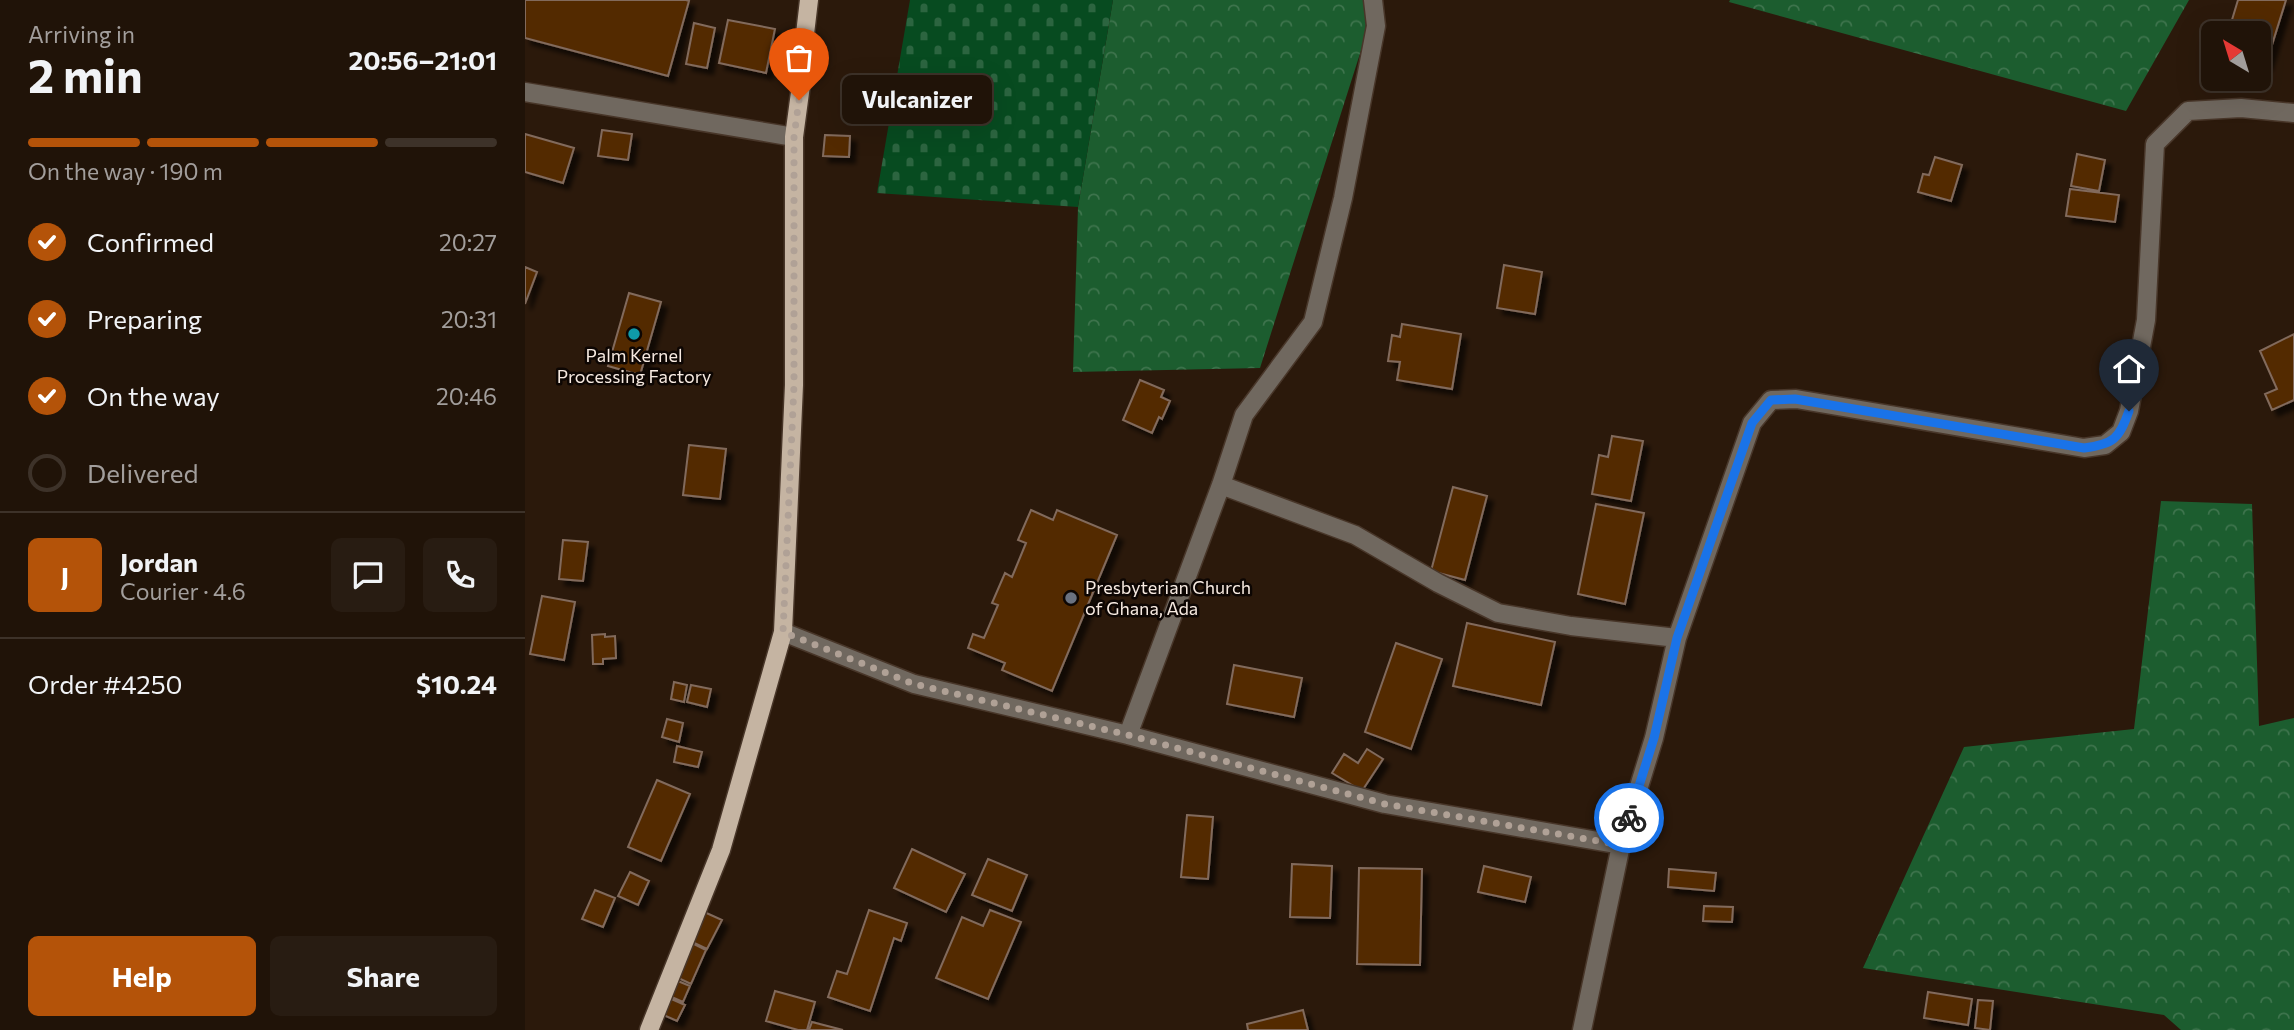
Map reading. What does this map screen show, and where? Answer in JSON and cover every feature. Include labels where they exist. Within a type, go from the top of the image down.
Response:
[{"type":"main road","points":[[649,1030],[721,850],[783,632],[794,385],[794,137],[806,48],[809,0]]},
{"type":"street","points":[[1128,735],[1221,485],[1244,415],[1313,322],[1343,198],[1376,26],[1373,0]]},
{"type":"street","points":[[525,92],[794,137]]},
{"type":"street","points":[[1582,1030],[1621,845],[1654,738],[1677,638],[1752,423],[1771,400],[1795,399],[2084,448],[2105,445],[2121,432],[2129,411],[2146,320],[2155,144],[2188,110],[2241,108],[2294,113]]},
{"type":"street","points":[[1221,485],[1355,535],[1438,583],[1498,613],[1571,626],[1677,638]]},
{"type":"street","points":[[783,632],[914,684],[1128,735],[1385,804],[1621,845]]},
{"type":"green space","points":[[910,0],[1113,0],[1078,207],[877,193]]},
{"type":"green space","points":[[1113,0],[1369,0],[1364,41],[1260,368],[1073,372],[1078,207]]},
{"type":"green space","points":[[2189,0],[2126,111],[1729,2]]},
{"type":"green space","points":[[2161,501],[2252,504],[2259,726],[2294,718],[2294,1030],[2181,1030],[2164,1015],[1863,968],[1964,747],[2134,729]]},
{"type":"building","points":[[525,0],[689,1],[668,76],[525,38]]},
{"type":"building","points":[[2238,0],[2286,0],[2271,48],[2271,21],[2232,21]]},
{"type":"building","points":[[728,20],[775,29],[766,73],[719,63]]},
{"type":"building","points":[[694,23],[715,28],[707,68],[686,64]]},
{"type":"building","points":[[602,130],[632,134],[628,160],[598,156]]},
{"type":"building","points":[[525,134],[574,148],[563,183],[525,172]]},
{"type":"building","points":[[825,135],[850,136],[849,157],[823,156]]},
{"type":"building","points":[[2077,154],[2105,160],[2099,191],[2071,186]]},
{"type":"building","points":[[1935,157],[1962,165],[1951,201],[1918,192],[1923,174],[1929,175]]},
{"type":"building","points":[[2070,189],[2119,195],[2115,222],[2066,216]]},
{"type":"building","points":[[1504,265],[1542,272],[1535,314],[1497,308]]},
{"type":"building","points":[[525,267],[537,272],[525,304]]},
{"type":"building","name":"Palm Kernel Processing Factory","points":[[629,293],[661,302],[640,375],[608,366]]},
{"type":"building","points":[[1402,324],[1461,334],[1452,389],[1397,380],[1400,362],[1388,361],[1392,335],[1400,337]]},
{"type":"building","points":[[2294,334],[2294,400],[2272,410],[2265,394],[2277,389],[2260,351]]},
{"type":"building","points":[[1140,380],[1164,390],[1161,397],[1170,401],[1152,433],[1123,420]]},
{"type":"building","points":[[1612,436],[1643,441],[1631,501],[1592,494],[1599,455],[1608,457]]},
{"type":"building","points":[[689,445],[726,449],[720,499],[683,495]]},
{"type":"building","points":[[1453,487],[1487,496],[1465,580],[1431,571]]},
{"type":"building","points":[[1596,504],[1644,513],[1625,604],[1578,594]]},
{"type":"building","points":[[1031,510],[1053,520],[1057,510],[1117,535],[1052,691],[1002,670],[1005,663],[968,648],[973,634],[984,638],[998,605],[992,603],[1005,573],[1012,577],[1026,543],[1018,540]]},
{"type":"building","points":[[563,540],[588,542],[583,581],[559,579]]},
{"type":"building","points":[[542,596],[575,602],[564,660],[530,654]]},
{"type":"building","points":[[1467,623],[1555,642],[1541,705],[1453,686]]},
{"type":"building","points":[[605,634],[605,637],[615,636],[616,658],[603,659],[603,664],[593,664],[592,635]]},
{"type":"building","points":[[1396,643],[1442,659],[1411,749],[1365,732]]},
{"type":"building","points":[[1234,665],[1302,678],[1294,717],[1227,704]]},
{"type":"building","points":[[674,682],[687,685],[684,702],[671,699]]},
{"type":"building","points":[[691,685],[711,689],[707,707],[687,702]]},
{"type":"building","points":[[667,719],[683,723],[679,742],[662,737]]},
{"type":"building","points":[[677,746],[702,752],[698,767],[674,762]]},
{"type":"building","points":[[1367,749],[1383,759],[1362,791],[1332,773],[1344,754],[1358,763]]},
{"type":"building","points":[[657,780],[690,794],[661,861],[628,847]]},
{"type":"building","points":[[1187,815],[1213,817],[1208,879],[1181,877]]},
{"type":"building","points":[[912,849],[965,874],[946,912],[894,888]]},
{"type":"building","points":[[988,859],[1027,875],[1012,911],[972,895]]},
{"type":"building","points":[[1292,864],[1332,866],[1330,918],[1290,917]]},
{"type":"building","points":[[1484,866],[1531,877],[1525,902],[1478,892]]},
{"type":"building","points":[[1359,868],[1422,869],[1420,965],[1357,964]]},
{"type":"building","points":[[1669,869],[1716,873],[1714,891],[1668,887]]},
{"type":"building","points":[[630,872],[649,881],[638,905],[618,896]]},
{"type":"building","points":[[595,890],[615,898],[603,927],[582,919]]},
{"type":"building","points":[[1704,906],[1733,907],[1732,922],[1703,921]]},
{"type":"building","points":[[869,910],[907,923],[901,941],[894,938],[870,1011],[828,997],[837,971],[847,974]]},
{"type":"building","points":[[990,910],[1021,922],[988,999],[936,978],[962,917],[983,926]]},
{"type":"building","points":[[702,911],[722,920],[707,949],[688,940]]},
{"type":"building","points":[[690,942],[706,950],[691,984],[674,976]]},
{"type":"building","points":[[673,979],[690,986],[683,1002],[667,995]]},
{"type":"building","points":[[775,991],[815,1002],[807,1030],[766,1021]]},
{"type":"building","points":[[1928,992],[1972,999],[1968,1025],[1924,1018]]},
{"type":"building","points":[[667,997],[685,1005],[677,1021],[659,1013]]},
{"type":"building","points":[[1978,1000],[1993,1001],[1990,1030],[1975,1028]]},
{"type":"building","points":[[1303,1010],[1308,1030],[1248,1030],[1247,1024]]},
{"type":"building","points":[[812,1022],[843,1030],[809,1030]]},
{"type":"way so far","points":[[799,100],[794,137],[794,385],[783,632],[914,684],[1128,735],[1385,804],[1621,845],[1629,818]]},
{"type":"place","name":"Vulcanizer","points":[[799,100]]},
{"type":"place","name":"Palm Kernel Processing Factory","points":[[634,334]]},
{"type":"place","name":"Presbyterian Church of Ghana, Ada","points":[[1071,598]]},
{"type":"route","points":[[1629,818],[1654,738],[1677,638],[1752,423],[1771,400],[1795,399],[2084,448],[2105,445],[2121,432],[2129,411]]}]
